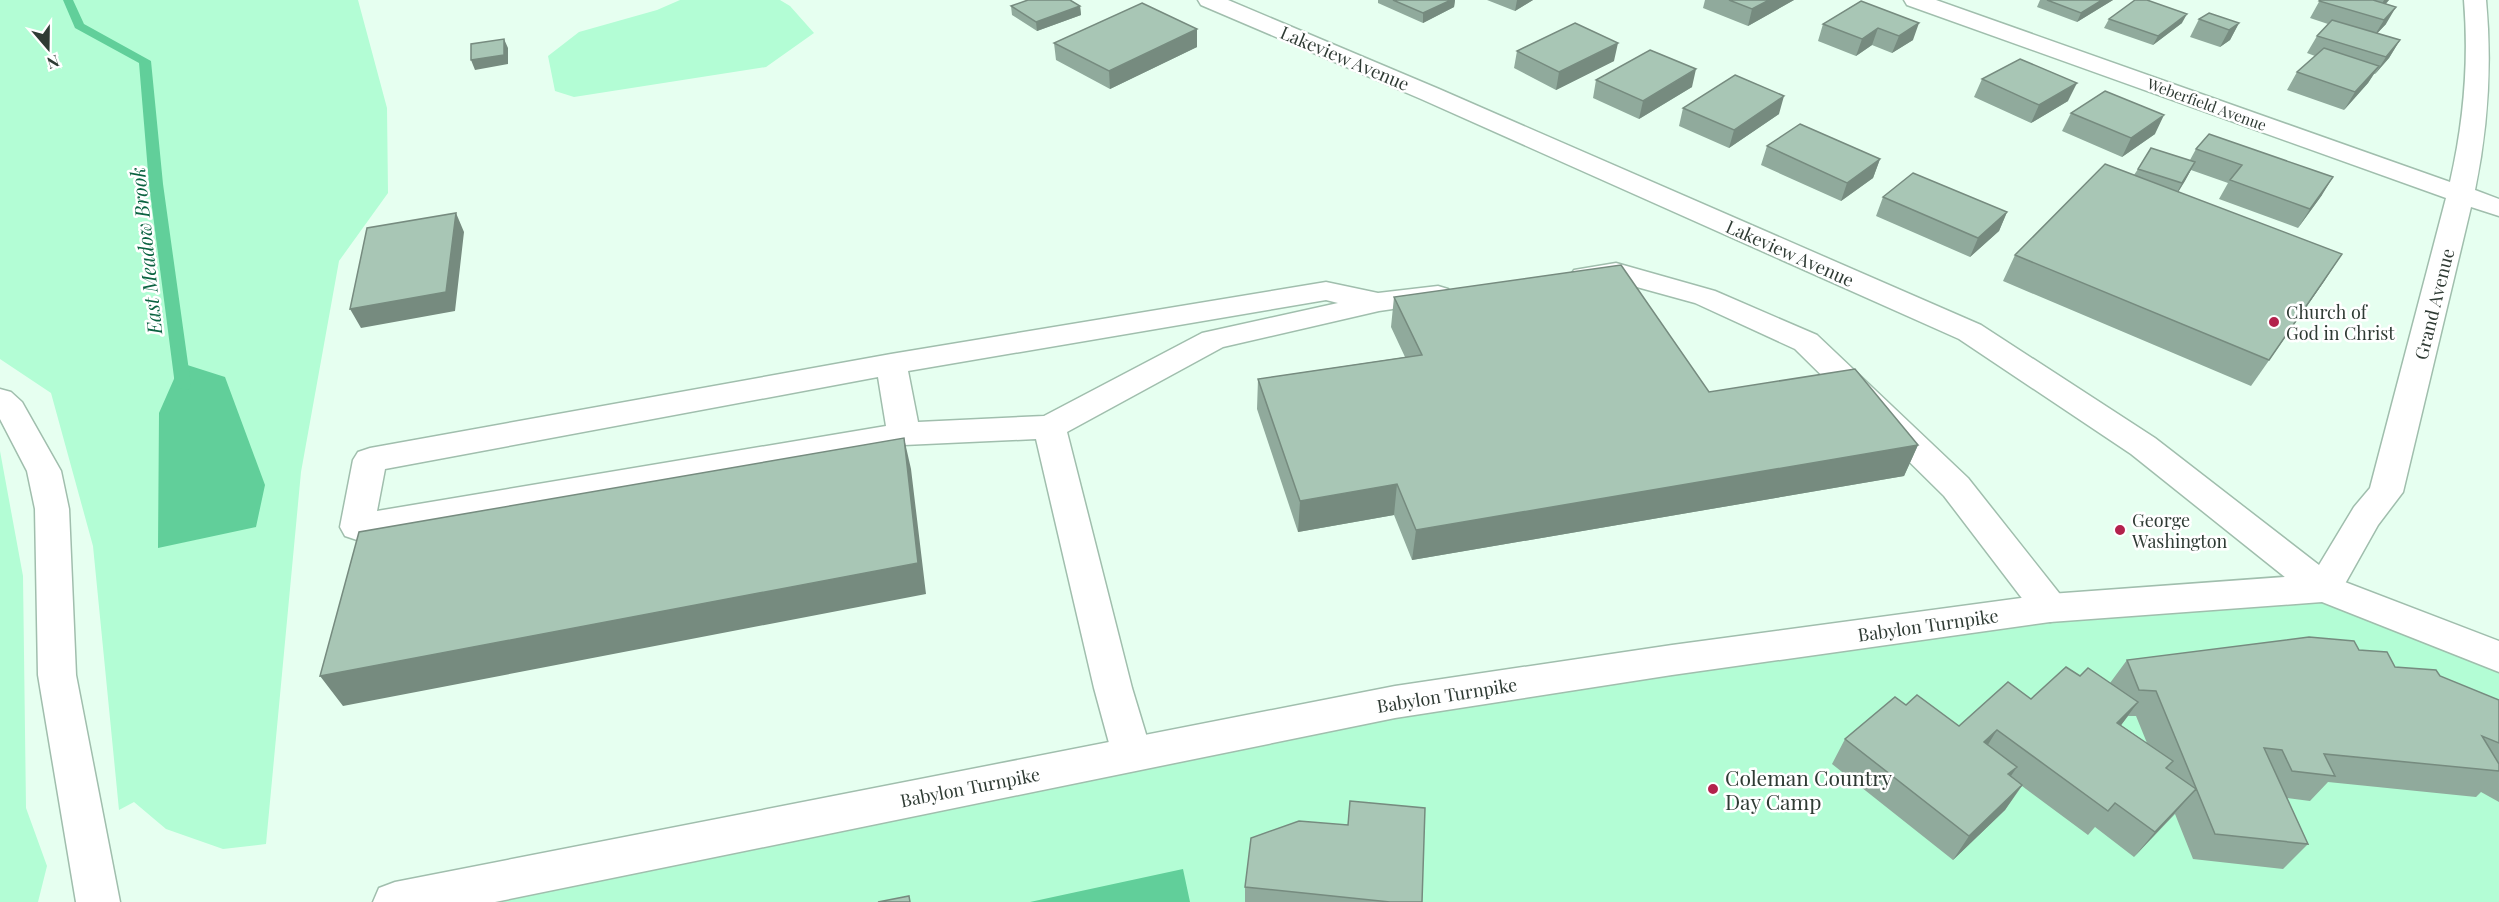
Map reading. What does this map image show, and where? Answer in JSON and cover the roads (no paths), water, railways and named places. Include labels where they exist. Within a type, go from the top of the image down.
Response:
[{"type":"main road","name":"Lakeview Avenue","points":[[1209,0],[1430,94],[1970,332],[2144,446],[2324,588]]},
{"type":"main road","name":"Weberfield Avenue","points":[[1915,0],[2499,208]]},
{"type":"main road","name":"Grand Avenue","points":[[2324,588],[2366,516],[2386,492],[2461,194],[2477,107],[2480,38],[2475,0]]},
{"type":"main road","points":[[1556,280],[1616,272],[1705,297],[1806,342],[1956,487],[2050,608]]},
{"type":"main road","points":[[1378,302],[1326,291],[891,364],[369,460],[357,527],[904,434],[1050,427],[1213,340],[1378,302],[1461,292]]},
{"type":"main road","points":[[891,364],[904,434]]},
{"type":"main road","points":[[0,400],[11,410],[44,471],[52,509],[57,675],[98,902]]},
{"type":"main road","points":[[1050,427],[1113,688],[1132,754]]},
{"type":"main road","name":"Babylon Turnpike","points":[[395,902],[1395,702],[1672,660],[2050,608],[2324,588],[2499,657]]},
{"type":"waterway","name":"East Meadow Brook","points":[[68,0],[79,26],[145,61],[156,184],[183,385]]},
{"type":"place","name":"Church of God in Christ","points":[[2274,322]]},
{"type":"place","name":"George Washington","points":[[2120,530]]},
{"type":"place","name":"Coleman Country Day Camp","points":[[1713,789]]}]
